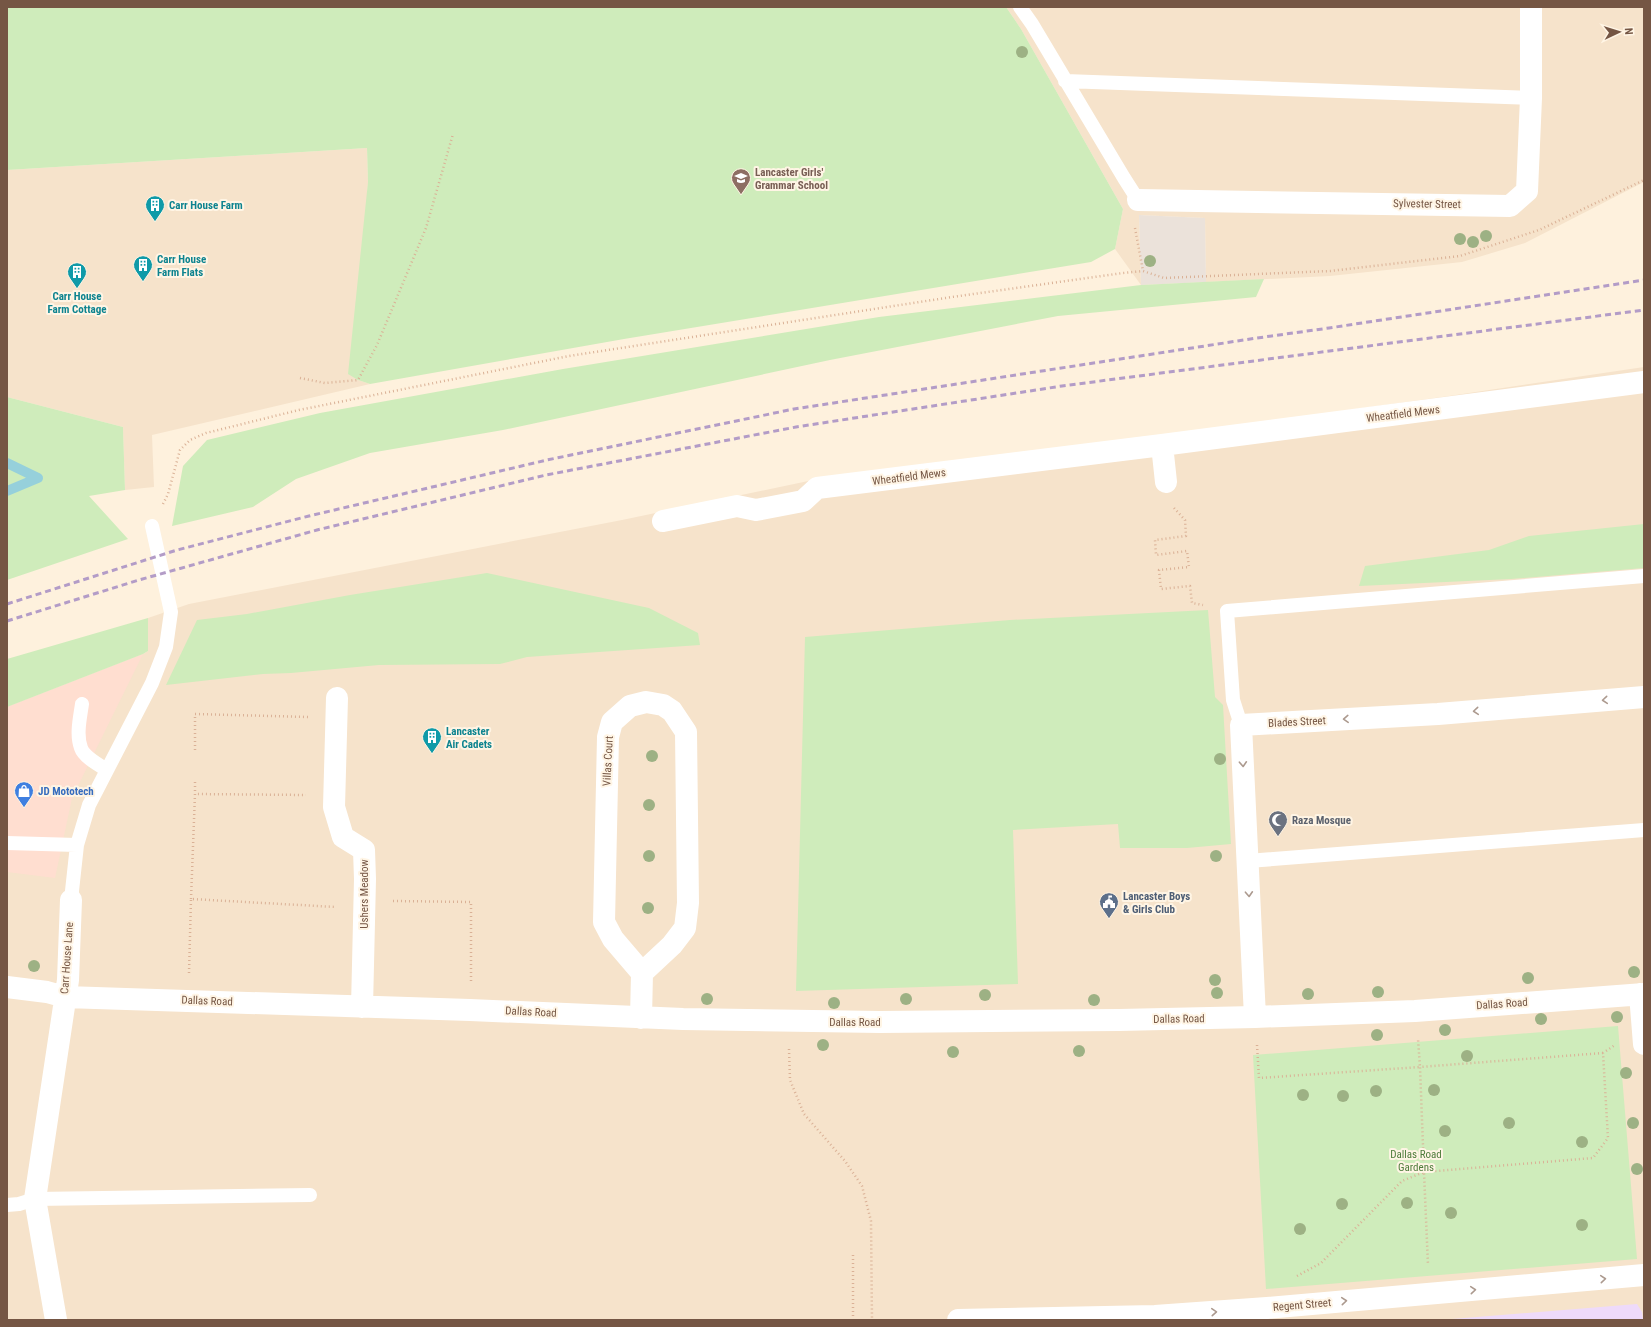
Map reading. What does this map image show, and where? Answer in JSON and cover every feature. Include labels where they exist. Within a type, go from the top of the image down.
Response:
[{"type":"street","name":"Sylvester Street","points":[[1138,200],[1510,206],[1527,191],[1531,98],[1531,7]]},
{"type":"street","name":"Wheatfield Mews","points":[[664,521],[737,506],[756,510],[803,501],[817,488],[1162,445],[1644,382]]},
{"type":"street","points":[[1162,445],[1166,482]]},
{"type":"street","name":"Blades Street","points":[[1241,725],[1438,714],[1644,697]]},
{"type":"street","name":"Villas Court","points":[[646,702],[663,705],[672,712],[686,732],[688,903],[685,928],[672,945],[642,973],[613,939],[604,922],[608,737],[612,722],[630,706],[646,702]]},
{"type":"street","name":"Ushers Meadow","points":[[337,708],[334,807],[343,837],[364,850],[362,1007]]},
{"type":"street","points":[[1241,725],[1255,1017]]},
{"type":"street","name":"Carr House Lane","points":[[56,1320],[35,1199],[68,980],[71,900]]},
{"type":"street","points":[[641,1018],[642,973]]},
{"type":"street","name":"Dallas Road","points":[[7,987],[47,992],[65,997],[189,1000],[641,1018],[788,1022],[1112,1020],[1255,1017],[1415,1010],[1642,994]]},
{"type":"street","points":[[1642,994],[1643,1036]]},
{"type":"street","name":"Regent Street","points":[[958,1320],[1133,1318],[1267,1308],[1644,1275]]},
{"type":"lane","points":[[1020,7],[1032,24],[1138,200]]},
{"type":"lane","points":[[1065,81],[1531,98]]},
{"type":"lane","name":"Carr House Lane","points":[[71,900],[77,845],[89,805],[152,683],[166,647],[171,612],[152,526]]},
{"type":"lane","points":[[1241,725],[1233,700],[1227,611],[1644,576]]},
{"type":"lane","points":[[82,704],[78,728],[81,749],[91,760],[107,770]]},
{"type":"lane","points":[[1248,861],[1644,830]]},
{"type":"lane","points":[[7,843],[77,845]]},
{"type":"lane","points":[[7,1206],[35,1199],[310,1195]]},
{"type":"path","points":[[300,378],[326,383],[358,380],[377,345],[426,228],[453,134]]},
{"type":"path","points":[[152,526],[168,494],[180,450],[190,440],[213,431],[298,410],[569,356],[952,296],[1143,271],[1164,278],[1330,271],[1460,256],[1539,230],[1644,180]]},
{"type":"path","points":[[1166,482],[1175,509],[1185,520],[1186,536],[1155,540],[1156,555],[1187,551],[1189,567],[1159,570],[1161,589],[1190,586],[1192,603],[1227,611]]},
{"type":"path","points":[[195,750],[195,714],[337,708]]},
{"type":"path","points":[[189,1000],[191,899],[196,794],[195,782]]},
{"type":"path","points":[[196,794],[335,795]]},
{"type":"path","points":[[191,899],[364,904],[471,902],[470,1010]]},
{"type":"path","points":[[788,1022],[790,1080],[804,1114],[845,1161],[862,1186],[871,1221],[872,1320]]},
{"type":"path","points":[[1257,1054],[1258,1078],[1603,1053],[1643,1036]]},
{"type":"path","points":[[1293,1278],[1321,1263],[1402,1181],[1424,1172],[1593,1158],[1608,1138],[1603,1053]]},
{"type":"path","points":[[1420,1067],[1428,1258]]},
{"type":"path","points":[[853,1253],[853,1320]]},
{"type":"shaded area","points":[[1006,7],[1644,7],[1644,182],[1525,243],[1462,262],[1330,276],[1206,282],[1205,218],[1139,215],[1141,285],[1115,249],[1123,209],[1021,29]]},
{"type":"shaded area","name":"Carr House Farm","points":[[367,148],[368,182],[358,380],[370,384],[152,435],[154,487],[125,490],[123,427],[7,397],[7,170]]},
{"type":"shaded area","points":[[1139,215],[1205,218],[1206,282],[1141,285]]},
{"type":"shaded area","points":[[1644,367],[1644,1320],[7,1320],[7,707],[148,651],[148,618],[189,604],[622,520],[813,480],[1134,440]]},
{"type":"shaded area","points":[[143,654],[72,798],[55,878],[7,872],[7,707]]},
{"type":"shaded area","points":[[1637,1304],[1642,1312],[1643,1320],[1440,1320]]},
{"type":"green space","name":"Lancaster Girls' Grammar School","points":[[7,7],[1006,7],[1021,29],[1123,209],[1115,249],[1091,262],[624,339],[370,384],[358,380],[348,374],[368,182],[367,148],[7,170]]},
{"type":"green space","points":[[1264,279],[1256,297],[1058,316],[830,360],[503,430],[370,453],[296,479],[253,507],[172,526],[183,466],[207,440],[320,413],[563,369],[879,317],[1141,285]]},
{"type":"green space","points":[[7,397],[123,427],[125,490],[89,496],[128,539],[7,580]]},
{"type":"green space","points":[[1644,524],[1644,568],[1511,579],[1359,586],[1365,566],[1489,550],[1529,536]]},
{"type":"green space","points":[[487,573],[649,608],[698,633],[700,645],[527,657],[500,664],[379,665],[263,674],[166,685],[197,620],[247,614],[350,595]]},
{"type":"green space","points":[[1208,610],[1215,697],[1223,705],[1231,844],[1187,848],[1120,848],[1118,824],[1013,830],[1018,984],[796,991],[805,637],[1010,620]]},
{"type":"green space","points":[[148,618],[148,651],[7,707],[7,659]]},
{"type":"green space","name":"Dallas Road Gardens","points":[[1618,1026],[1637,1259],[1266,1289],[1253,1055]]},
{"type":"waterway","points":[[7,463],[38,478],[7,491]]},
{"type":"railway","points":[[7,604],[177,550],[309,516],[547,460],[794,409],[1644,280]]},
{"type":"railway","points":[[7,621],[139,580],[317,530],[546,475],[796,427],[1062,386],[1644,310]]},
{"type":"place","name":"Lancaster Girls' Grammar School","points":[[741,195]]},
{"type":"place","name":"Carr House Farm","points":[[155,222]]},
{"type":"place","name":"Carr House Farm Flats","points":[[143,282]]},
{"type":"place","name":"Carr House Farm Cottage","points":[[77,289]]},
{"type":"place","name":"Lancaster Air Cadets","points":[[432,754]]},
{"type":"place","name":"JD Mototech","points":[[24,808]]},
{"type":"place","name":"Raza Mosque","points":[[1278,837]]},
{"type":"place","name":"Lancaster Boys & Girls Club","points":[[1109,919]]}]
